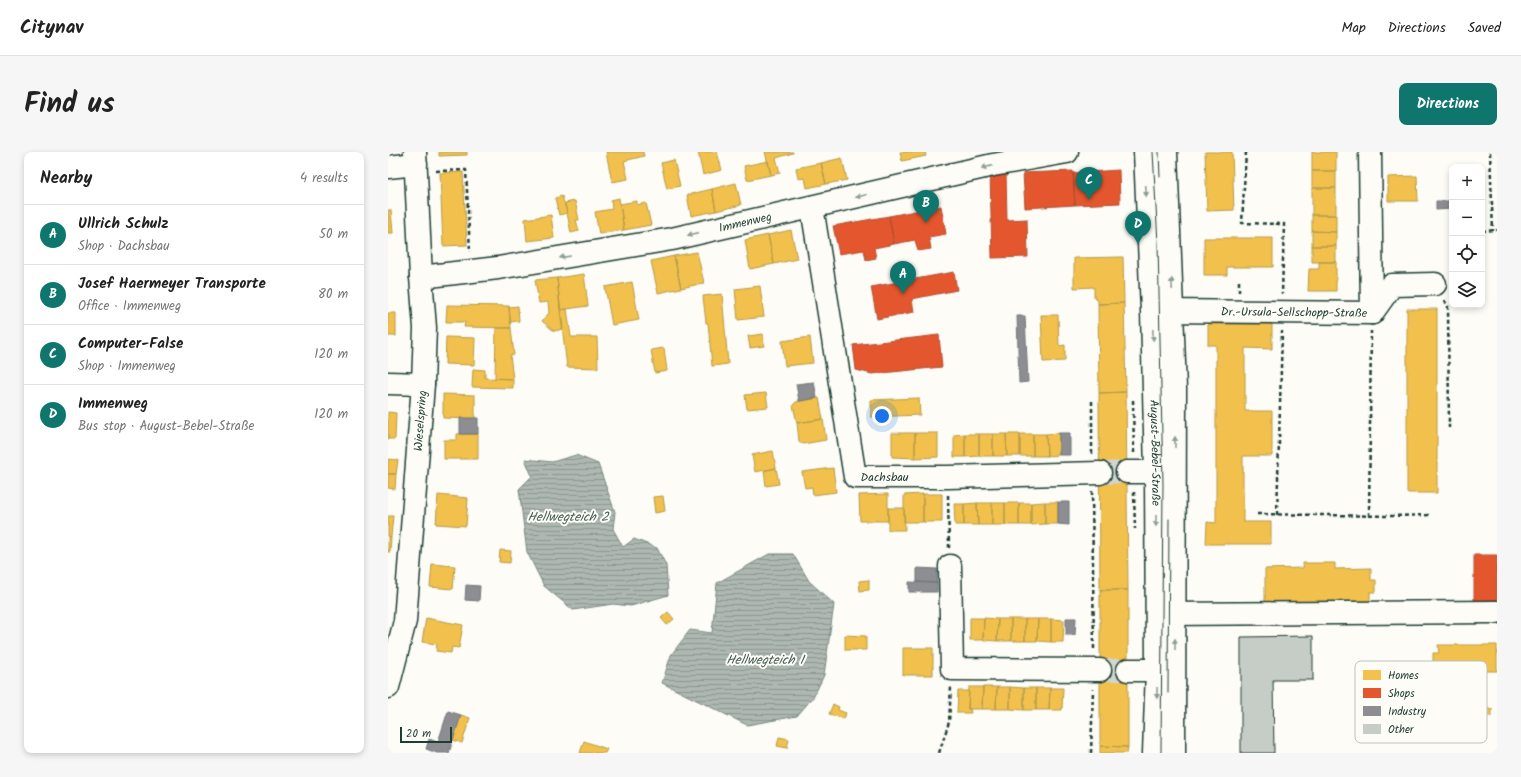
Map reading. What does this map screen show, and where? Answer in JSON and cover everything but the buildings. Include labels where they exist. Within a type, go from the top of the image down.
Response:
[{"type":"street","name":"Immenweg","points":[[421,277],[498,268],[672,239],[993,165],[1067,152]]},
{"type":"street","name":"August-Bebel-Straße","points":[[1145,152],[1162,311]]},
{"type":"street","name":"August-Bebel-Straße","points":[[1166,152],[1162,311],[1166,472],[1166,670],[1174,753]]},
{"type":"street","name":"Dr.-Ursula-Sellschopp-Straße","points":[[1162,311],[1372,313],[1370,152]]},
{"type":"street","points":[[388,167],[416,163]]},
{"type":"street","name":"Wieselspring","points":[[388,687],[405,622],[423,384],[425,328],[421,277],[416,163]]},
{"type":"street","name":"Dachsbau","points":[[812,207],[855,477],[948,477]]},
{"type":"street","points":[[1372,313],[1392,284],[1435,284]]},
{"type":"street","points":[[388,383],[423,384]]},
{"type":"street","points":[[1130,472],[1166,472]]},
{"type":"street","points":[[948,477],[1096,473]]},
{"type":"street","points":[[950,566],[952,669],[1097,670]]},
{"type":"street","points":[[1166,614],[1497,612]]},
{"type":"street","points":[[1128,670],[1166,670]]},
{"type":"street","name":"August-Bebel-Straße","points":[[1154,753],[1166,670]]},
{"type":"path","points":[[1246,152],[1242,223],[1284,224],[1277,514]]},
{"type":"path","points":[[1490,152],[1493,230]]},
{"type":"path","points":[[416,163],[466,170],[471,271]]},
{"type":"path","points":[[1485,231],[1497,230]]},
{"type":"path","points":[[1435,284],[1448,306],[1449,428]]},
{"type":"path","points":[[1368,516],[1372,313]]},
{"type":"path","points":[[1130,472],[1133,394]]},
{"type":"path","points":[[1091,753],[1097,670],[1096,473],[1092,401]]},
{"type":"path","points":[[948,477],[950,566]]},
{"type":"path","points":[[1257,514],[1368,516],[1432,515]]},
{"type":"path","points":[[939,753],[949,722],[952,669]]},
{"type":"water","name":"Hellwegteich 2","points":[[576,455],[598,464],[615,512],[613,529],[623,547],[634,539],[657,548],[666,565],[668,595],[631,606],[613,604],[573,610],[544,586],[527,552],[519,489],[532,476],[525,459],[552,462]]},
{"type":"water","name":"Hellwegteich 1","points":[[769,554],[793,554],[809,581],[834,604],[824,675],[814,696],[797,716],[747,725],[662,683],[671,655],[690,630],[712,633],[717,583]]},
{"type":"tunnel","points":[[1100,473],[1127,472]]},
{"type":"tunnel","points":[[1100,670],[1128,670]]},
{"type":"tram line","points":[[1153,152],[1158,244],[1163,484],[1161,753]]},
{"type":"tram line","points":[[1159,152],[1160,177]]},
{"type":"tram line","points":[[1168,693],[1169,519]]},
{"type":"place","name":"Computer-False","points":[[1089,200]]},
{"type":"place","name":"Josef Haermeyer Transporte","points":[[926,223]]},
{"type":"place","name":"Immenweg","points":[[1138,244]]},
{"type":"place","name":"Ullrich Schulz","points":[[903,294]]}]
